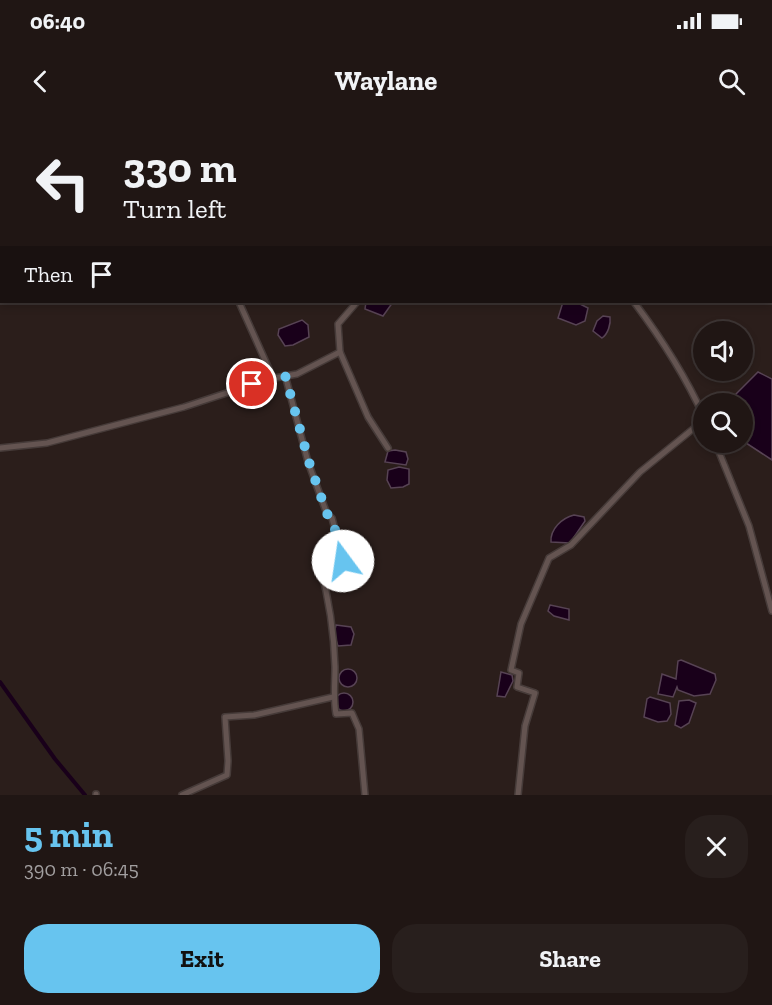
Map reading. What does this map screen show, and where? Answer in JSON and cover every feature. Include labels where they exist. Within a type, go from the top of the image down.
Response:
[{"type":"street","points":[[239,303],[273,378]]},
{"type":"street","points":[[356,303],[338,324],[340,352],[368,417],[388,448]]},
{"type":"street","points":[[635,303],[660,336],[694,393]]},
{"type":"street","points":[[0,447],[47,443],[184,407],[273,378],[297,374],[340,352]]},
{"type":"street","points":[[285,375],[309,462],[327,514],[332,518],[343,561],[320,566],[331,623],[335,669],[333,697],[336,714],[352,713],[359,729],[365,795]]},
{"type":"street","points":[[518,795],[525,726],[535,693],[517,687],[519,673],[512,670],[521,624],[549,558],[571,545],[640,472],[693,427]]},
{"type":"street","points":[[719,453],[749,526],[772,611]]},
{"type":"street","points":[[182,795],[228,773],[225,717],[254,715],[333,697]]},
{"type":"shaded area","points":[[366,303],[392,303],[383,316],[365,309]]},
{"type":"shaded area","points":[[563,303],[578,303],[588,308],[585,321],[576,325],[558,318]]},
{"type":"shaded area","points":[[603,316],[610,317],[610,320],[602,338],[593,331],[597,321]]},
{"type":"shaded area","points":[[302,320],[308,325],[309,337],[293,345],[285,346],[278,335],[279,329]]},
{"type":"shaded area","points":[[758,372],[772,379],[772,460],[753,448],[753,393],[737,393],[749,381],[753,381],[753,377]]},
{"type":"shaded area","points":[[388,451],[406,452],[408,459],[406,465],[385,462]]},
{"type":"shaded area","points":[[399,467],[409,469],[409,484],[391,488],[387,480],[388,470]]},
{"type":"shaded area","points":[[574,515],[584,517],[585,521],[570,543],[551,542],[552,533],[558,525]]},
{"type":"shaded area","points":[[550,605],[569,609],[569,620],[554,616],[548,611]]},
{"type":"shaded area","points":[[336,625],[351,627],[354,634],[351,645],[338,646],[334,634]]},
{"type":"shaded area","points":[[681,660],[715,674],[716,680],[710,694],[694,696],[678,690],[677,687],[673,697],[658,694],[662,674],[676,679],[678,661]]},
{"type":"shaded area","points":[[348,669],[354,672],[357,678],[354,684],[348,687],[342,684],[339,678],[342,672]]},
{"type":"shaded area","points":[[501,672],[512,675],[513,681],[505,697],[497,696]]},
{"type":"shaded area","points":[[344,693],[350,696],[353,702],[350,708],[344,711],[338,708],[335,702],[338,696]]},
{"type":"shaded area","points":[[650,697],[670,703],[671,714],[667,721],[658,722],[644,717],[647,699]]},
{"type":"shaded area","points":[[689,700],[696,703],[689,723],[681,728],[675,725],[679,701]]},
{"type":"waterway","points":[[0,682],[55,759],[85,795]]},
{"type":"route","points":[[252,384],[285,375],[309,462],[327,514],[332,518],[343,561]]}]
